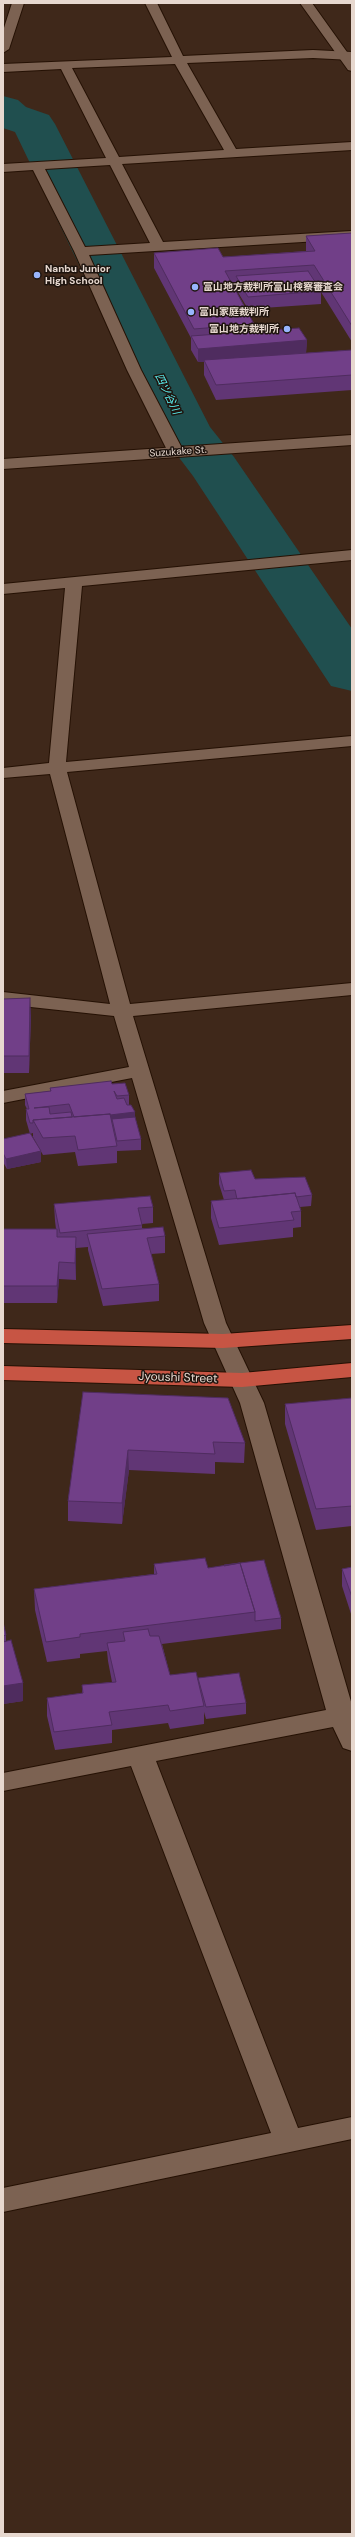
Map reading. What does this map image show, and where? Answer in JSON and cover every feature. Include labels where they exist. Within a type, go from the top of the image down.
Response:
[{"type":"highway","points":[[3,1336],[223,1341],[352,1332]]},
{"type":"highway","name":"Jyoushi Street","points":[[3,1373],[242,1380],[352,1370]]},
{"type":"street","points":[[3,48],[18,3]]},
{"type":"street","points":[[151,3],[179,60],[232,153]]},
{"type":"street","points":[[306,3],[348,56],[352,67]]},
{"type":"street","points":[[4,66],[65,66],[313,54],[348,56]]},
{"type":"street","points":[[65,66],[159,247]]},
{"type":"street","points":[[3,168],[352,146]]},
{"type":"street","points":[[37,166],[80,251],[134,370],[176,452]]},
{"type":"street","points":[[80,251],[352,235]]},
{"type":"street","name":"Suzukake St.","points":[[3,464],[352,440]]},
{"type":"street","points":[[3,589],[352,556]]},
{"type":"street","points":[[74,583],[57,768],[139,1071],[215,1323],[252,1402],[347,1715],[352,1742]]},
{"type":"street","points":[[3,773],[352,740]]},
{"type":"street","points":[[3,998],[122,1011],[352,989]]},
{"type":"street","points":[[3,1098],[139,1071]]},
{"type":"street","points":[[3,1782],[347,1715]]},
{"type":"street","points":[[140,1755],[289,2141]]},
{"type":"street","points":[[3,2200],[352,2128]]},
{"type":"building","points":[[352,233],[352,326],[314,265],[225,271],[254,324],[194,329],[154,253],[218,248],[223,257],[315,251],[306,236]]},
{"type":"building","points":[[308,271],[321,291],[248,297],[236,276]]},
{"type":"building","points":[[299,328],[307,340],[198,349],[191,336]]},
{"type":"building","points":[[352,350],[352,375],[216,385],[204,360]]},
{"type":"building","points":[[30,998],[29,1056],[3,1056],[3,999]]},
{"type":"building","points":[[111,1081],[112,1084],[125,1083],[129,1095],[117,1096],[114,1091],[117,1099],[124,1098],[127,1105],[131,1105],[135,1112],[74,1117],[69,1104],[34,1108],[49,1107],[50,1114],[71,1112],[72,1117],[33,1120],[33,1123],[30,1123],[26,1109],[29,1109],[25,1094],[51,1091],[50,1088]]},
{"type":"building","points":[[110,1114],[117,1146],[78,1150],[75,1136],[43,1138],[33,1120]]},
{"type":"building","points":[[135,1117],[141,1139],[117,1141],[112,1119]]},
{"type":"building","points":[[30,1133],[41,1151],[6,1159],[3,1153],[3,1139]]},
{"type":"building","points":[[251,1170],[255,1179],[305,1177],[312,1195],[296,1197],[295,1193],[237,1199],[235,1190],[224,1191],[219,1173]]},
{"type":"building","points":[[295,1193],[301,1211],[291,1212],[294,1220],[219,1228],[211,1201]]},
{"type":"building","points":[[150,1196],[153,1207],[138,1208],[142,1225],[60,1233],[54,1204]]},
{"type":"building","points":[[163,1227],[165,1236],[147,1238],[159,1284],[102,1289],[87,1234]]},
{"type":"building","points":[[3,1229],[57,1229],[57,1237],[76,1237],[75,1263],[59,1262],[57,1286],[3,1286]]},
{"type":"building","points":[[83,1392],[228,1398],[245,1443],[213,1442],[215,1454],[128,1450],[122,1503],[68,1501]]},
{"type":"building","points":[[352,1398],[352,1506],[316,1509],[285,1404]]},
{"type":"building","points":[[205,1558],[208,1568],[240,1563],[255,1612],[80,1634],[80,1637],[46,1642],[34,1589],[157,1574],[154,1564]]},
{"type":"building","points":[[264,1560],[281,1618],[255,1621],[255,1612],[240,1563]]},
{"type":"building","points":[[352,1567],[352,1597],[342,1569]]},
{"type":"building","points":[[3,1622],[6,1635],[3,1636]]},
{"type":"building","points":[[148,1629],[150,1636],[159,1636],[170,1675],[196,1672],[204,1706],[170,1711],[168,1705],[109,1712],[112,1725],[54,1732],[47,1698],[83,1693],[82,1685],[116,1682],[107,1643],[125,1641],[123,1632]]},
{"type":"building","points":[[11,1640],[23,1683],[3,1686],[3,1642]]},
{"type":"building","points":[[239,1673],[246,1703],[206,1707],[198,1678]]},
{"type":"waterway","name":"四ツ谷川","points":[[3,109],[11,116],[33,124],[186,431],[215,468],[352,673]]},
{"type":"place","name":"Nanbu Junior High School","points":[[37,275]]},
{"type":"place","name":"富山地方裁判所富山検察審査会","points":[[195,287]]},
{"type":"place","name":"富山家庭裁判所","points":[[191,312]]},
{"type":"place","name":"富山地方裁判所","points":[[287,329]]}]
